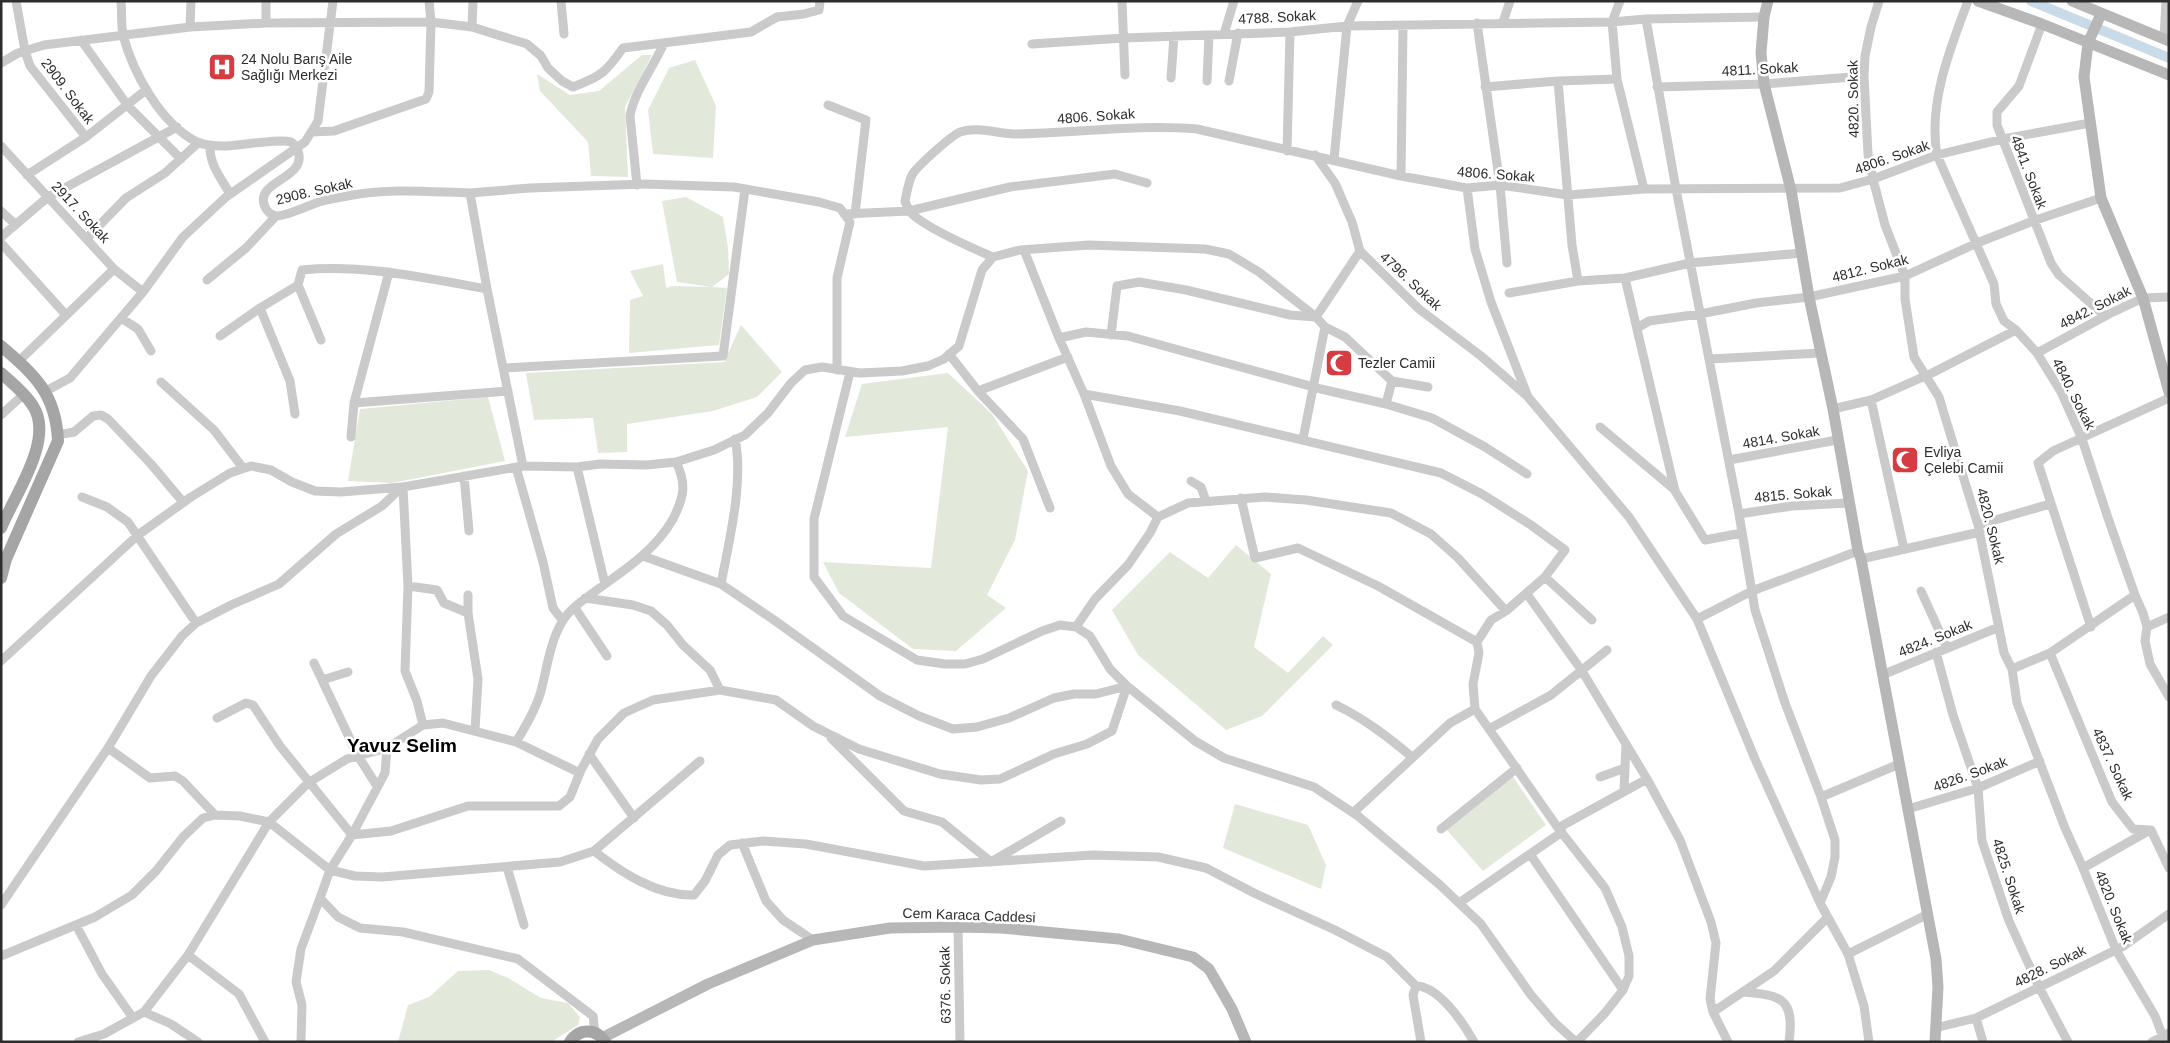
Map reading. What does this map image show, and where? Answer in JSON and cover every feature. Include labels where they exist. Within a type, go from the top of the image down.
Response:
[{"type":"main road","points":[[1,346],[19,361],[46,391],[57,424],[58,441],[6,559],[1,578]]},
{"type":"main road","points":[[1,373],[24,394],[34,407],[39,419],[40,432],[37,450],[1,528]]},
{"type":"main road","points":[[570,1042],[573,1037],[581,1032],[600,1037]]},
{"type":"street","name":"2909. Sokak","points":[[16,1],[25,51],[30,66],[86,137]]},
{"type":"street","points":[[121,1],[123,34],[134,66],[146,90],[161,111],[177,127],[198,143],[242,146],[280,141],[292,142],[297,149]]},
{"type":"street","points":[[190,27],[191,1]]},
{"type":"street","points":[[266,1],[266,23]]},
{"type":"street","points":[[46,391],[70,378],[143,292],[183,237],[230,194],[297,149],[312,132],[318,121],[333,1]]},
{"type":"street","points":[[312,132],[334,131],[426,99],[429,92],[431,22],[429,1]]},
{"type":"street","points":[[472,27],[473,1]]},
{"type":"street","points":[[561,1],[564,34]]},
{"type":"street","points":[[1,63],[25,51],[44,45],[190,27],[266,23],[431,22],[472,27],[528,44],[541,56],[548,68],[562,81],[573,87],[597,78],[608,70],[624,48],[751,32],[776,17],[804,14],[819,10],[820,1]]},
{"type":"street","points":[[1122,1],[1126,75]]},
{"type":"street","points":[[1224,34],[1234,1]]},
{"type":"street","points":[[1334,159],[1347,26],[1358,1]]},
{"type":"street","points":[[1503,22],[1510,1]]},
{"type":"street","points":[[1620,1],[1612,22],[1616,79],[1644,189]]},
{"type":"street","points":[[1768,1],[1764,17],[1761,53],[1764,84],[1791,190],[1809,297],[1833,409],[1837,440],[1928,914],[1936,959],[1938,987],[1935,1042]]},
{"type":"street","name":"4820. Sokak","points":[[1879,1],[1867,46],[1864,76],[1868,154],[1885,225],[1905,276],[1905,298],[1914,357],[1939,397],[1979,528],[2004,653],[2012,670],[2017,703],[2065,828],[2116,950],[2166,1037]]},
{"type":"street","name":"4840. Sokak","points":[[1968,1],[1951,46],[1940,85],[1934,140],[1937,155],[1994,284],[1996,304],[2004,321],[2016,330],[2037,353],[2061,392],[2082,439],[2147,627],[2145,641],[2150,664],[2169,697]]},
{"type":"street","points":[[1978,1],[2089,41],[2169,75]]},
{"type":"street","points":[[2072,1],[2100,16],[2166,40],[2166,1]]},
{"type":"street","points":[[2100,16],[2089,41],[2084,77],[2101,198],[2143,298],[2169,392]]},
{"type":"street","name":"4788. Sokak","points":[[1032,44],[1124,38],[1290,32],[1347,26],[1503,22],[1612,22],[1646,19],[1764,17]]},
{"type":"street","points":[[1646,19],[1676,190],[1739,514],[1755,610],[1785,703],[1821,797],[1835,840],[1835,857],[1831,877],[1820,903]]},
{"type":"street","points":[[1477,23],[1500,185],[1507,263]]},
{"type":"street","name":"4841. Sokak","points":[[2042,24],[2019,86],[1997,112],[1997,125],[2050,264],[2059,275],[2105,316]]},
{"type":"street","points":[[1401,176],[1403,26]]},
{"type":"street","points":[[1287,151],[1290,32]]},
{"type":"street","points":[[1229,81],[1238,34]]},
{"type":"street","points":[[1207,81],[1209,35]]},
{"type":"street","points":[[1171,78],[1174,36]]},
{"type":"street","points":[[81,40],[128,106],[181,159]]},
{"type":"street","points":[[637,185],[630,116],[632,106],[664,43]]},
{"type":"street","name":"4811. Sokak","points":[[1657,87],[1764,84],[1864,76]]},
{"type":"street","points":[[1485,88],[1616,79]]},
{"type":"street","points":[[1558,82],[1572,245],[1578,281]]},
{"type":"street","points":[[27,175],[86,137],[146,90]]},
{"type":"street","points":[[828,105],[866,120],[855,214]]},
{"type":"street","name":"4806. Sokak","points":[[909,211],[904,201],[913,173],[930,156],[959,133],[976,130],[1014,134],[1163,126],[1197,129],[1287,151],[1334,159],[1401,176],[1467,188],[1500,185],[1568,194],[1644,189],[1791,190],[1840,188],[1873,179],[1937,155],[2003,139],[2090,123]]},
{"type":"street","points":[[1,237],[48,197],[177,127]]},
{"type":"street","points":[[87,238],[126,198],[165,173],[198,143]]},
{"type":"street","points":[[210,145],[212,164],[230,194]]},
{"type":"street","name":"2917. Sokak","points":[[1,146],[114,269],[143,292]]},
{"type":"street","name":"2908. Sokak","points":[[297,149],[300,158],[295,169],[271,187],[264,195],[266,209],[276,216],[354,195],[390,191],[470,192],[637,185],[745,189],[819,202],[840,208],[844,214]]},
{"type":"street","name":"4796. Sokak","points":[[1315,155],[1335,183],[1352,222],[1360,252],[1419,309],[1481,356],[1528,397]]},
{"type":"street","points":[[844,214],[909,211],[1010,187],[1115,174],[1147,183]]},
{"type":"street","points":[[1467,188],[1475,249],[1491,302],[1528,397],[1629,517],[1697,619],[1755,760],[1827,918],[1848,954],[1864,1006],[1869,1042]]},
{"type":"street","points":[[503,368],[723,356],[745,189]]},
{"type":"street","points":[[470,192],[508,391],[520,466],[553,608],[563,621]]},
{"type":"street","name":"4812. Sokak","points":[[1637,328],[1649,321],[1700,314],[1756,303],[1809,297],[1905,276],[1977,243],[2033,221],[2101,198]]},
{"type":"street","points":[[1,211],[15,224]]},
{"type":"street","points":[[909,211],[961,244],[992,257],[1024,250],[1089,244],[1204,249],[1230,254],[1260,272],[1316,317],[1325,327],[1344,338],[1392,381],[1428,387]]},
{"type":"street","points":[[837,370],[837,278],[850,222],[844,214]]},
{"type":"street","points":[[207,280],[246,248],[276,216]]},
{"type":"street","points":[[1,243],[66,315]]},
{"type":"street","points":[[1024,250],[1059,338],[1084,394],[1111,466],[1128,494],[1158,517]]},
{"type":"street","points":[[1316,317],[1360,252]]},
{"type":"street","points":[[1509,292],[1578,281],[1625,278],[1690,262],[1802,253]]},
{"type":"street","points":[[1,661],[138,535],[183,502],[230,473],[251,466],[271,470],[292,482],[315,491],[341,492],[403,487],[520,466],[576,467],[600,464],[647,465],[676,462],[714,450],[745,435],[768,413],[791,383],[805,370],[822,367],[860,373],[911,369],[928,366],[944,359],[959,346],[982,270],[992,257]]},
{"type":"street","points":[[322,340],[298,285],[302,270],[330,267],[389,272],[487,289]]},
{"type":"street","points":[[19,361],[114,269]]},
{"type":"street","points":[[350,437],[354,402],[389,272]]},
{"type":"street","points":[[1625,278],[1675,490],[1705,540],[1742,533]]},
{"type":"street","points":[[1111,335],[1117,286],[1140,282],[1186,290],[1290,315],[1316,317]]},
{"type":"street","points":[[220,336],[260,308],[298,285]]},
{"type":"street","name":"4842. Sokak","points":[[2037,353],[2105,316],[2143,298],[2169,297]]},
{"type":"street","points":[[260,308],[290,381],[294,414]]},
{"type":"street","points":[[121,318],[138,329],[151,351]]},
{"type":"street","points":[[1303,439],[1312,385],[1325,327]]},
{"type":"street","points":[[1833,409],[1871,400],[1925,376],[2016,330]]},
{"type":"street","points":[[1059,338],[1086,332],[1128,336],[1321,389],[1386,404],[1432,418],[1485,446],[1527,474]]},
{"type":"street","points":[[1710,359],[1820,353]]},
{"type":"street","points":[[950,354],[978,391],[1023,439],[1050,508]]},
{"type":"street","points":[[978,391],[1068,357]]},
{"type":"street","points":[[850,372],[814,519],[814,577],[844,616],[917,660],[945,664],[965,664],[983,659],[1042,630],[1060,625],[1076,627],[1090,636],[1110,668],[1127,686],[1195,741],[1224,758],[1314,787],[1354,812],[1481,924],[1531,995],[1555,1023],[1577,1042],[1605,1013],[1623,990],[1629,976],[1629,956],[1622,927],[1605,888],[1560,830],[1475,709],[1473,684],[1479,653],[1477,642],[1491,620],[1506,611],[1545,577],[1565,550],[1531,525],[1482,494],[1441,473],[1180,411],[1084,394]]},
{"type":"street","points":[[1386,404],[1392,381]]},
{"type":"street","points":[[161,382],[214,430],[243,468]]},
{"type":"street","points":[[354,402],[508,391]]},
{"type":"street","points":[[1,415],[24,394]]},
{"type":"street","points":[[2091,626],[2038,463],[2053,451],[2169,398]]},
{"type":"street","points":[[1871,400],[1904,549]]},
{"type":"street","points":[[57,435],[74,432],[93,416],[101,415],[108,419],[151,464],[183,502]]},
{"type":"street","points":[[1600,427],[1675,490]]},
{"type":"street","points":[[721,584],[732,529],[739,458],[735,439]]},
{"type":"street","name":"4814. Sokak","points":[[1729,460],[1837,440]]},
{"type":"street","points":[[516,742],[527,725],[540,694],[554,641],[563,621],[585,598],[643,556],[663,535],[682,502],[684,477],[676,462]]},
{"type":"street","points":[[576,467],[606,584]]},
{"type":"street","points":[[464,476],[469,531]]},
{"type":"street","points":[[1191,481],[1201,487],[1206,501]]},
{"type":"street","points":[[403,487],[408,586],[405,671],[418,700],[423,725]]},
{"type":"street","points":[[1,905],[108,748],[151,676],[182,636],[196,623],[279,584],[336,534],[382,506],[403,487]]},
{"type":"street","points":[[82,497],[107,507],[128,522],[196,623]]},
{"type":"street","points":[[1076,627],[1095,599],[1128,565],[1150,534],[1158,517],[1188,503],[1265,497],[1306,500],[1390,513],[1431,534],[1458,558],[1506,611]]},
{"type":"street","points":[[1241,498],[1255,558],[1298,548],[1378,586],[1477,642]]},
{"type":"street","name":"4815. Sokak","points":[[1739,514],[1792,506],[1849,503]]},
{"type":"street","points":[[1697,619],[1752,591],[1859,555],[1904,549],[1979,528],[2050,504]]},
{"type":"street","points":[[643,556],[721,584],[880,696],[919,716],[953,729],[977,727],[1009,718],[1054,698],[1074,694],[1096,694],[1127,686]]},
{"type":"street","points":[[1545,577],[1592,620]]},
{"type":"street","points":[[408,586],[437,590],[444,603],[468,613]]},
{"type":"street","points":[[1921,591],[1947,648]]},
{"type":"street","points":[[1527,594],[1582,671],[1647,779],[1680,840],[1712,922],[1716,942],[1710,999],[1713,1012],[1728,1042]]},
{"type":"street","points":[[468,595],[468,613],[478,678],[474,730]]},
{"type":"street","points":[[2012,670],[2050,653],[2135,595]]},
{"type":"street","points":[[585,598],[633,605],[651,611],[710,670],[720,690]]},
{"type":"street","points":[[575,608],[607,656]]},
{"type":"street","points":[[2147,627],[2169,617]]},
{"type":"street","name":"4824. Sokak","points":[[1882,675],[2000,627]]},
{"type":"street","points":[[1489,729],[1551,695],[1607,650]]},
{"type":"street","name":"4825. Sokak","points":[[1936,652],[1953,715],[1978,788],[1982,841],[2009,921],[2039,987],[2068,1042]]},
{"type":"street","name":"4837. Sokak","points":[[2050,653],[2112,802],[2133,829],[2150,830]]},
{"type":"street","points":[[314,663],[358,756],[377,786]]},
{"type":"street","points":[[322,680],[348,672]]},
{"type":"street","points":[[352,835],[391,831],[468,806],[559,806],[570,797],[589,754],[598,739],[624,712],[653,700],[720,690],[776,700],[813,726],[859,749],[940,774],[981,780],[1000,779],[1054,754],[1087,744],[1112,731],[1127,686]]},
{"type":"street","points":[[218,718],[246,703],[254,705],[280,746],[308,783],[352,835]]},
{"type":"street","points":[[1336,705],[1374,726],[1412,757]]},
{"type":"street","points":[[1354,812],[1450,723],[1475,709]]},
{"type":"street","points":[[78,1042],[104,1034],[144,1012],[188,955],[269,822],[308,783],[346,759],[388,748],[423,725],[443,723],[516,742],[580,773]]},
{"type":"street","points":[[826,732],[904,810],[942,822],[991,862]]},
{"type":"street","points":[[1624,791],[1626,743]]},
{"type":"street","points":[[108,748],[150,778],[175,776],[183,781],[215,815]]},
{"type":"street","points":[[301,1042],[302,1005],[296,982],[301,949],[330,870],[352,835],[384,773],[388,748]]},
{"type":"street","points":[[589,754],[634,818]]},
{"type":"street","points":[[1,956],[95,917],[132,895],[203,818],[215,815],[240,816],[269,822],[330,870],[355,876],[382,877],[560,862],[594,851],[700,761]]},
{"type":"street","name":"4826. Sokak","points":[[1908,810],[1978,788],[2040,761]]},
{"type":"street","points":[[1821,797],[1899,764]]},
{"type":"street","points":[[1441,829],[1517,768]]},
{"type":"street","points":[[1600,777],[1625,768]]},
{"type":"street","points":[[1459,903],[1530,854],[1560,830],[1647,779]]},
{"type":"street","points":[[991,862],[1061,821]]},
{"type":"street","points":[[2083,868],[2150,830],[2169,868]]},
{"type":"street","points":[[594,851],[615,867],[640,881],[663,890],[685,895],[694,895],[705,881],[718,855],[730,845],[763,841],[806,844],[924,866],[1093,855],[1158,857],[1206,868],[1387,957],[1416,986],[1425,986],[1436,994],[1451,1009],[1474,1042]]},
{"type":"street","points":[[742,843],[766,901],[784,920],[813,940]]},
{"type":"street","points":[[1530,854],[1623,990]]},
{"type":"street","points":[[507,867],[524,925]]},
{"type":"street","points":[[320,898],[338,917],[360,928],[403,932],[518,959],[594,1016],[600,1037]]},
{"type":"street","points":[[1848,954],[1928,914]]},
{"type":"street","name":"4828. Sokak","points":[[1935,1028],[1976,1018],[2116,950],[2169,914]]},
{"type":"street","points":[[1713,1012],[1774,971],[1827,918]]},
{"type":"street","points":[[76,925],[102,974],[133,1018]]},
{"type":"street","name":"Cem Karaca Caddesi","points":[[600,1037],[708,984],[813,940],[890,928],[958,927],[1001,928],[1119,939],[1193,957],[1209,969],[1232,1009],[1246,1042]]},
{"type":"street","name":"6376. Sokak","points":[[958,927],[960,1042]]},
{"type":"street","points":[[188,955],[239,994],[265,1042]]},
{"type":"street","points":[[1416,986],[1413,995],[1421,1042]]},
{"type":"street","points":[[1743,992],[1771,994],[1783,1001],[1790,1016],[1789,1042]]},
{"type":"street","points":[[144,1012],[171,1024],[198,1042]]},
{"type":"street","points":[[1976,1018],[1983,1042]]},
{"type":"street","points":[[2152,1042],[2166,1037]]},
{"type":"shaded area","points":[[642,55],[652,55],[625,107],[628,177],[591,176],[588,142],[540,91],[537,74],[570,95],[599,91]]},
{"type":"shaded area","points":[[695,60],[716,106],[713,158],[653,154],[648,110],[669,68]]},
{"type":"shaded area","points":[[686,197],[723,217],[728,248],[729,274],[712,287],[727,288],[719,345],[629,353],[630,300],[643,296],[630,271],[663,264],[666,288],[672,286],[711,287],[677,282],[662,201]]},
{"type":"shaded area","points":[[741,325],[782,372],[757,397],[713,411],[627,424],[627,452],[598,453],[593,418],[534,420],[526,373],[724,362]]},
{"type":"shaded area","points":[[948,373],[992,414],[1028,471],[1015,540],[987,595],[1006,608],[956,651],[913,649],[839,593],[823,562],[931,568],[948,427],[845,437],[862,384]]},
{"type":"shaded area","points":[[488,397],[505,461],[392,483],[348,481],[360,409]]},
{"type":"shaded area","points":[[1236,545],[1271,574],[1254,647],[1288,673],[1323,636],[1333,645],[1262,716],[1226,730],[1138,655],[1112,610],[1170,552],[1208,578]]},
{"type":"shaded area","points":[[1511,774],[1546,825],[1483,871],[1446,829]]},
{"type":"shaded area","points":[[1235,804],[1308,825],[1326,865],[1321,889],[1223,848]]},
{"type":"shaded area","points":[[489,970],[508,978],[541,998],[568,1003],[580,1017],[578,1025],[551,1042],[398,1042],[408,1005],[429,997],[458,971]]},
{"type":"waterway","points":[[2031,1],[2169,58]]},
{"type":"place","name":"24 Nolu Barış Aile Sağlığı Merkezi","points":[[222,67]]},
{"type":"place","name":"Tezler Camii","points":[[1339,363]]},
{"type":"place","name":"Evliya Çelebi Camii","points":[[1905,460]]},
{"type":"district","name":"Yavuz Selim","points":[[402,745]]}]
